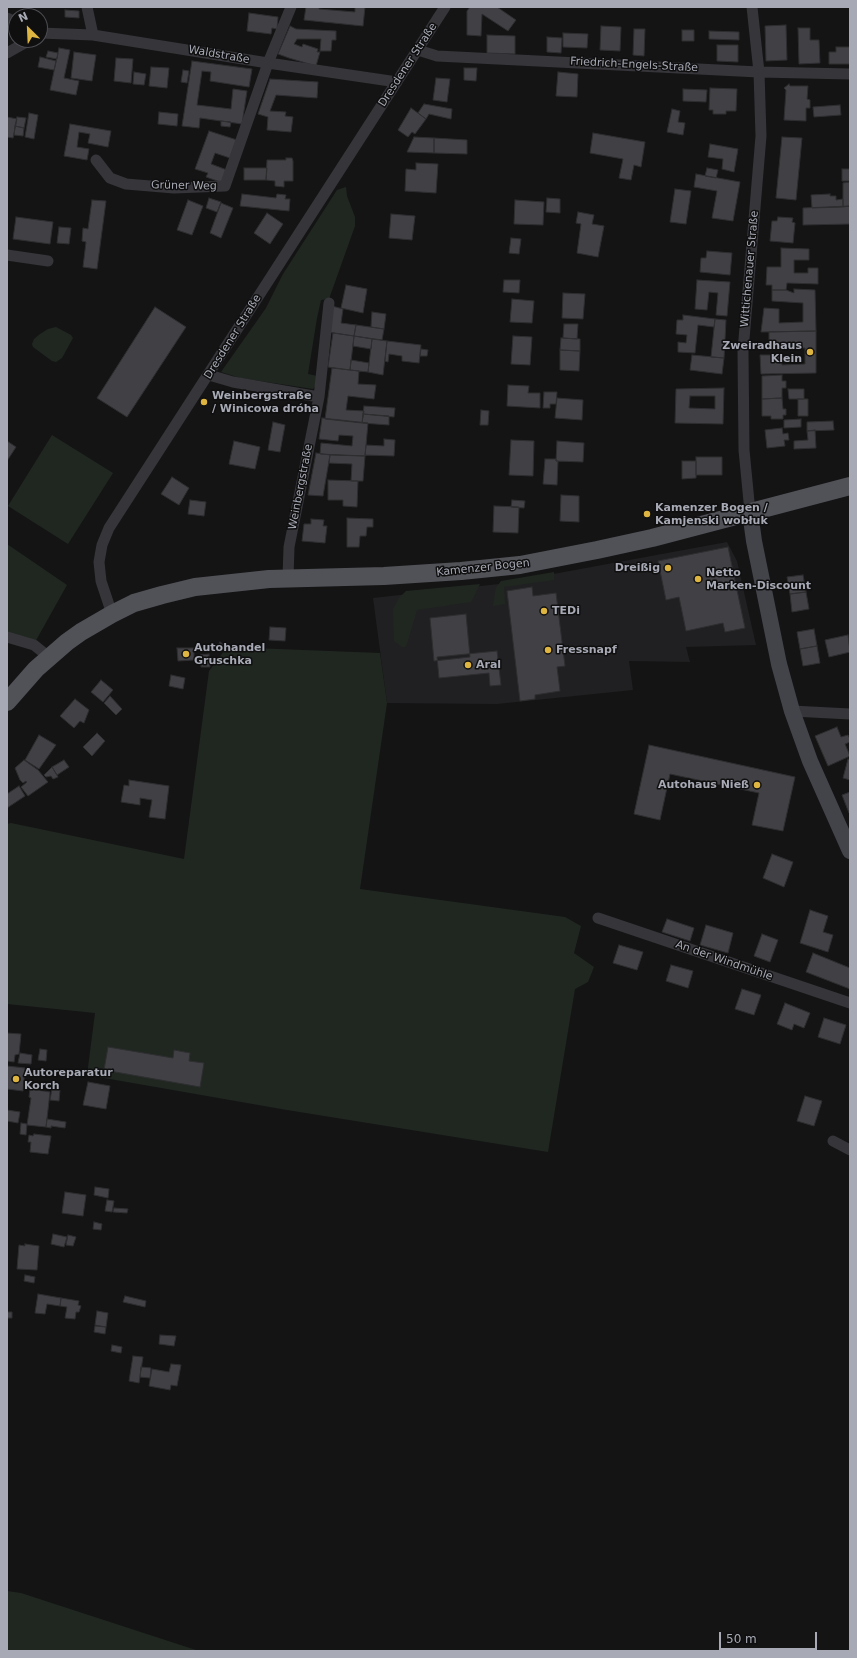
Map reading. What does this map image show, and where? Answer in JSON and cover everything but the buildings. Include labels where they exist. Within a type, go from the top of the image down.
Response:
[{"type":"main road","name":"Kamenzer Bogen","points":[[112,614],[134,603],[195,587],[288,578],[384,576],[461,572],[514,565],[597,550],[850,486]]},
{"type":"main road","name":"Wittichenauer Straße","points":[[750,512],[754,541],[779,664],[792,711],[810,761],[850,851]]},
{"type":"main road","points":[[7,702],[36,669],[49,657],[76,636],[112,614]]},
{"type":"street","points":[[87,7],[93,35]]},
{"type":"street","points":[[268,64],[291,7]]},
{"type":"street","name":"Dresdener Straße","points":[[112,614],[101,581],[99,562],[102,545],[118,512],[209,375],[445,7]]},
{"type":"street","name":"Wittichenauer Straße","points":[[750,512],[744,450],[743,351],[760,150],[761,104],[752,7]]},
{"type":"street","name":"Waldstraße","points":[[48,34],[93,35],[268,64],[397,82]]},
{"type":"street","points":[[7,53],[16,48]]},
{"type":"street","name":"Friedrich-Engels-Straße","points":[[418,50],[437,56],[759,72],[850,74]]},
{"type":"street","name":"Grüner Weg","points":[[96,160],[110,178],[126,184],[174,188],[225,186],[268,64]]},
{"type":"street","points":[[7,255],[48,261]]},
{"type":"street","name":"Weinbergstraße","points":[[288,578],[289,547],[319,397],[329,303]]},
{"type":"street","points":[[209,375],[233,382],[319,397]]},
{"type":"street","points":[[7,637],[34,644],[49,657]]},
{"type":"street","points":[[792,711],[850,714]]},
{"type":"street","name":"An der Windmühle","points":[[598,918],[850,1003]]},
{"type":"street","points":[[833,1141],[850,1150]]},
{"type":"shaded area","points":[[346,187],[347,196],[355,217],[355,226],[329,299],[321,300],[308,374],[317,376],[317,384],[313,389],[240,378],[221,372],[266,308],[283,274],[337,190]]},
{"type":"shaded area","points":[[56,327],[71,335],[73,338],[62,358],[56,362],[52,361],[33,347],[32,344],[34,339],[40,334],[48,329]]},
{"type":"shaded area","points":[[52,435],[113,473],[68,544],[8,506]]},
{"type":"shaded area","points":[[727,542],[737,561],[756,645],[686,647],[690,662],[629,661],[633,690],[497,704],[387,703],[373,598],[499,584]]},
{"type":"shaded area","points":[[7,544],[67,585],[34,644],[7,637]]},
{"type":"shaded area","points":[[554,572],[554,580],[504,587],[505,604],[493,606],[496,588],[501,581]]},
{"type":"shaded area","points":[[480,584],[471,602],[417,610],[405,647],[402,647],[394,641],[393,610],[399,598],[406,591]]},
{"type":"shaded area","points":[[227,647],[380,653],[387,703],[360,889],[565,917],[581,926],[574,953],[594,967],[588,982],[575,989],[548,1152],[287,1110],[87,1075],[95,1013],[7,1004],[7,824],[11,823],[184,859],[209,671]]},
{"type":"shaded area","points":[[7,1591],[21,1593],[199,1651],[7,1651]]},
{"type":"place","name":"Zweiradhaus Klein","points":[[810,352]]},
{"type":"place","name":"Weinbergstraße / Winicowa dróha","points":[[204,402]]},
{"type":"place","name":"Kamenzer Bogen / Kamjenski wobłuk","points":[[647,514]]},
{"type":"place","name":"Dreißig","points":[[668,568]]},
{"type":"place","name":"Netto Marken-Discount","points":[[698,579]]},
{"type":"place","name":"TEDi","points":[[544,611]]},
{"type":"place","name":"Fressnapf","points":[[548,650]]},
{"type":"place","name":"Autohandel Gruschka","points":[[186,654]]},
{"type":"place","name":"Aral","points":[[468,665]]},
{"type":"place","name":"Autohaus Nieß","points":[[757,785]]},
{"type":"place","name":"Autoreparatur Korch","points":[[16,1079]]}]
